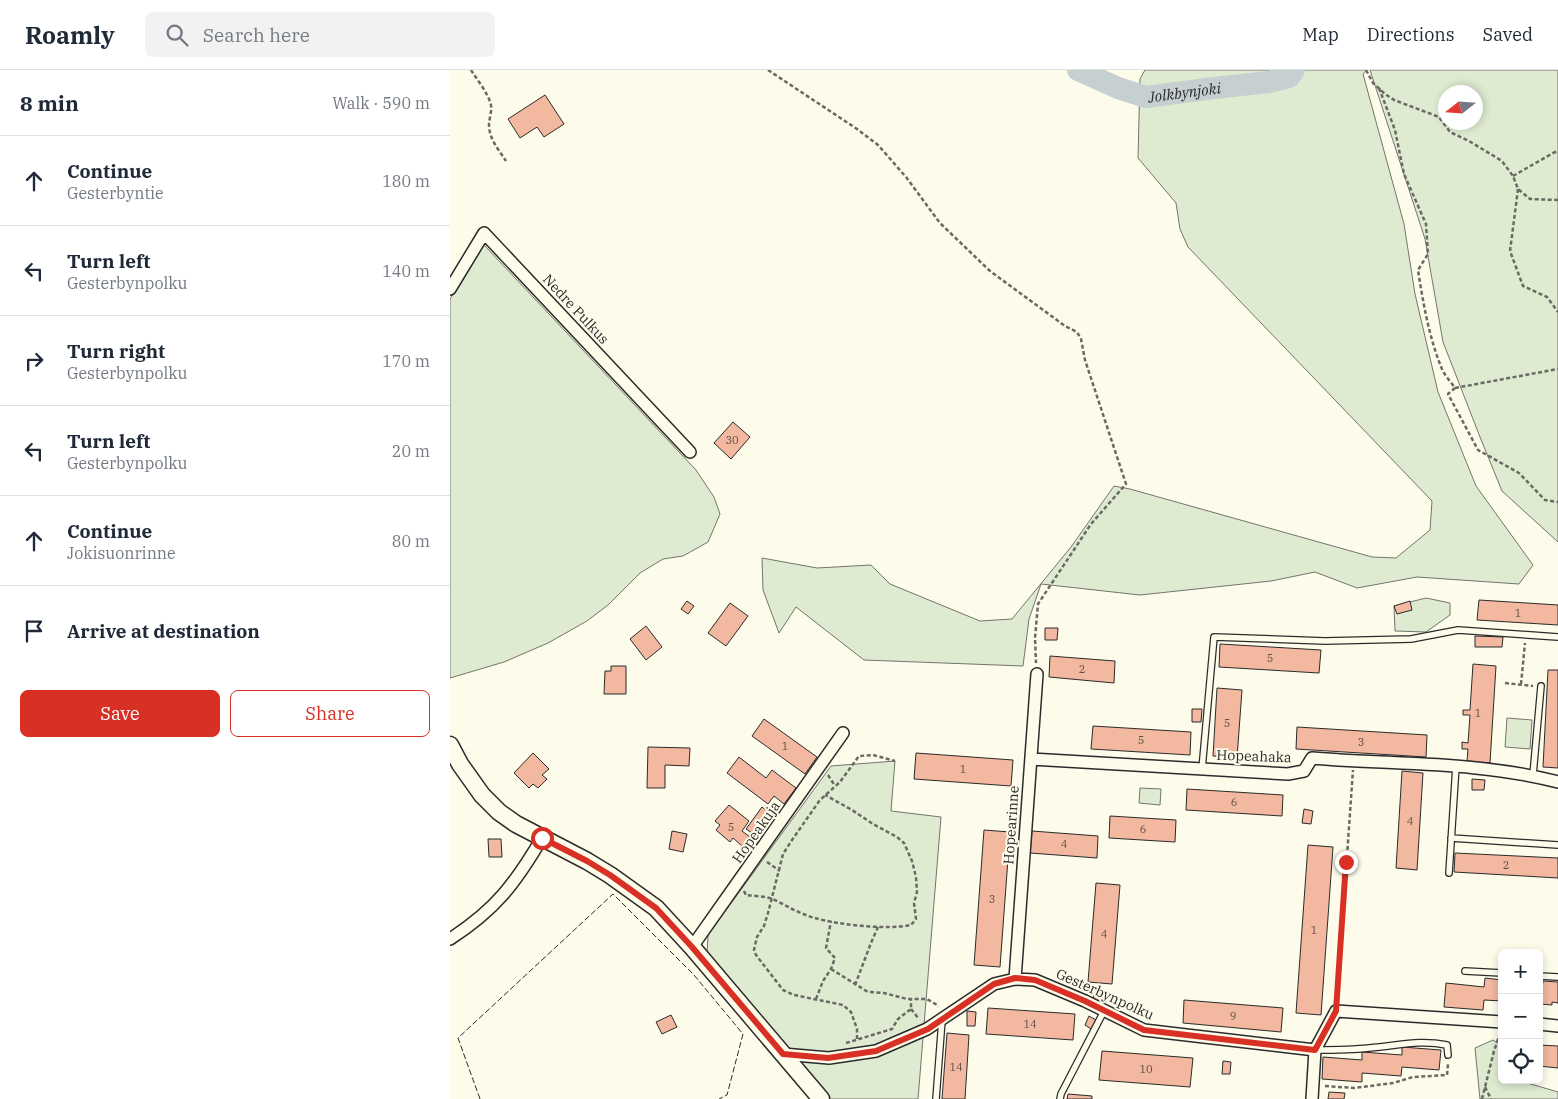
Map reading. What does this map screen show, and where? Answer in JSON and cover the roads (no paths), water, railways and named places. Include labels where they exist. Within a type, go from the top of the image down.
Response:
[{"type":"street","name":"Nedre Pulkus","points":[[450,289],[484,234],[690,452]]},
{"type":"street","name":"Hopearinne","points":[[1015,978],[1037,674]]},
{"type":"street","name":"Hopeakuja","points":[[692,947],[843,733]]},
{"type":"street","points":[[450,745],[460,764],[477,787],[494,806],[516,824],[587,861],[636,892],[656,908],[692,947],[821,1099]]},
{"type":"street","name":"Hopeahaka","points":[[1031,760],[1288,774],[1304,771],[1312,758],[1353,762],[1456,766],[1533,775],[1558,782]]},
{"type":"street","points":[[450,939],[491,909],[508,891],[542,838]]},
{"type":"street","name":"Gesterbynpolku","points":[[783,1054],[828,1058],[876,1051],[928,1029],[994,984],[1015,978],[1035,980],[1144,1030],[1315,1050]]},
{"type":"street","points":[[1312,1099],[1315,1050],[1336,1011],[1498,1022]]},
{"type":"street","points":[[1543,1024],[1558,1026]]},
{"type":"lane","points":[[1202,769],[1214,637],[1325,641],[1411,639],[1458,630],[1558,637]]},
{"type":"lane","points":[[1533,775],[1541,686]]},
{"type":"lane","points":[[1449,873],[1456,766]]},
{"type":"lane","points":[[1451,838],[1558,845]]},
{"type":"lane","points":[[1465,971],[1498,974]]},
{"type":"lane","points":[[1543,976],[1558,977]]},
{"type":"lane","points":[[1060,1099],[1104,1011]]},
{"type":"lane","points":[[936,1099],[942,1018]]},
{"type":"lane","points":[[1315,1050],[1369,1048],[1410,1042],[1430,1042],[1447,1045],[1448,1055]]},
{"type":"waterway","name":"Jolkbynjoki","points":[[1078,70],[1118,88],[1146,97],[1269,82],[1289,77],[1294,70]]}]
